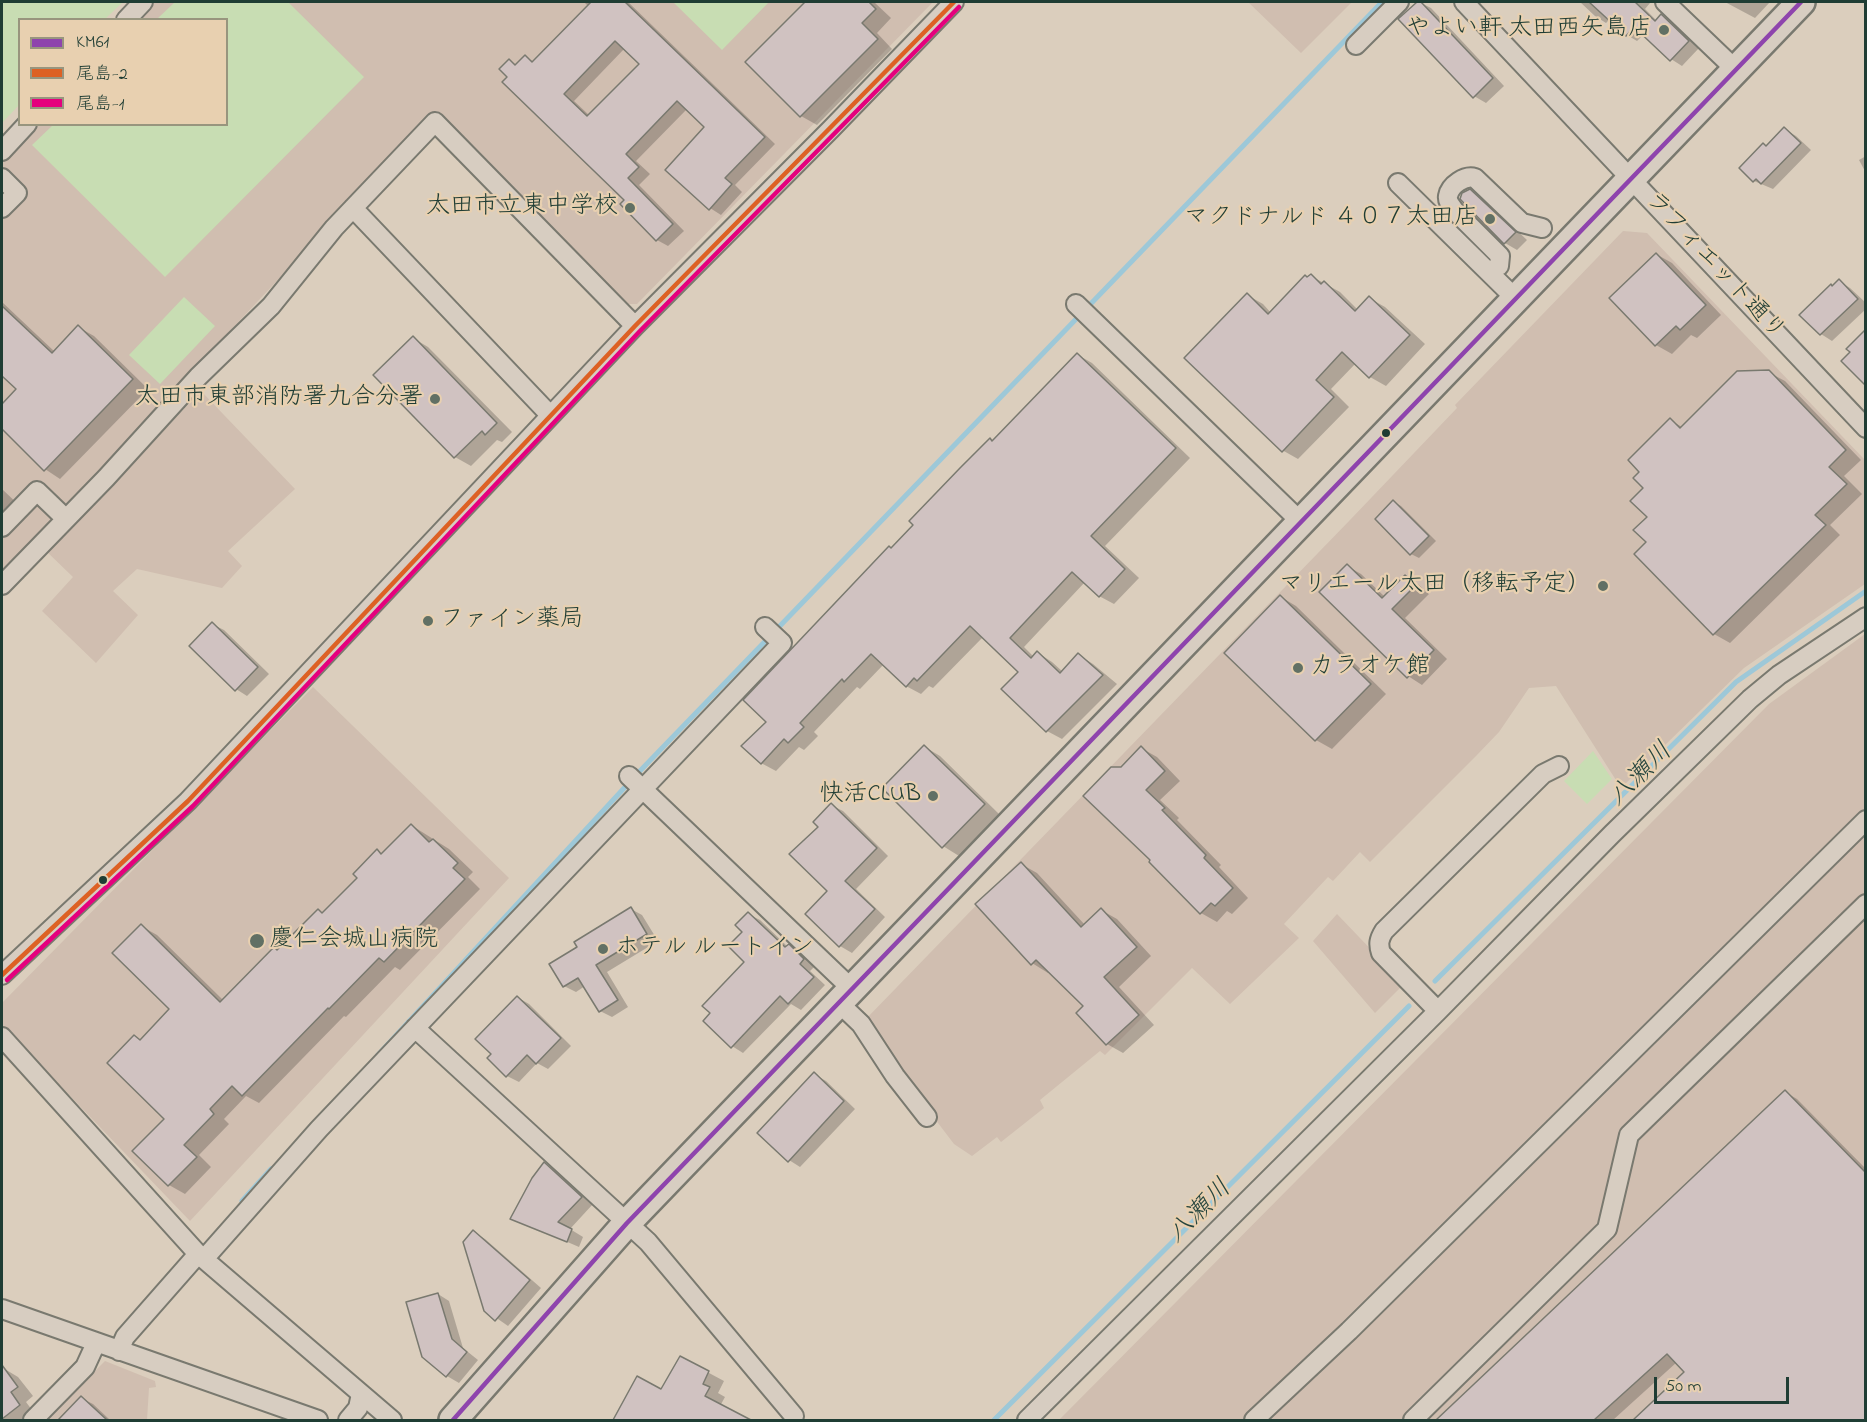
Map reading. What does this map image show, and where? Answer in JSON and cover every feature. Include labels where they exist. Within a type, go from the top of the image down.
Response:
[{"type":"highway","points":[[453,1420],[627,1223],[1801,2]]},
{"type":"street","points":[[128,18],[143,2]]},
{"type":"street","points":[[2,975],[188,801],[635,326],[823,138],[954,2]]},
{"type":"street","points":[[1356,45],[1399,2]]},
{"type":"street","name":"ラフィエット通り","points":[[1464,2],[1866,428]]},
{"type":"street","points":[[1665,2],[1735,69]]},
{"type":"street","points":[[2,585],[198,377],[271,306],[353,208],[435,122],[635,326]]},
{"type":"street","points":[[2,151],[25,126]]},
{"type":"street","points":[[1499,266],[1500,256],[1454,210],[1449,202],[1448,195],[1452,188],[1464,178],[1469,176],[1475,178],[1522,224],[1542,228]]},
{"type":"street","points":[[2,178],[17,193],[2,208]]},
{"type":"street","points":[[1398,183],[1516,299]]},
{"type":"street","points":[[353,208],[550,415]]},
{"type":"street","points":[[1081,309],[1301,522]]},
{"type":"street","points":[[2,527],[37,491],[66,519]]},
{"type":"street","points":[[1027,1420],[1438,1011],[1612,834],[1750,699],[1779,675],[1866,617]]},
{"type":"street","points":[[119,1351],[125,1337],[415,1028],[636,784],[782,643],[770,632]]},
{"type":"street","points":[[1438,1011],[1381,953],[1378,945],[1380,938],[1384,931],[1543,774],[1559,766]]},
{"type":"street","points":[[636,784],[846,997],[895,1076],[927,1117]]},
{"type":"street","points":[[1254,1420],[1365,1315],[1866,820]]},
{"type":"street","points":[[1413,1420],[1607,1229],[1629,1135],[1866,904]]},
{"type":"street","points":[[415,1028],[648,1242],[794,1416]]},
{"type":"street","points":[[2,1037],[201,1256],[392,1420]]},
{"type":"street","points":[[2,1309],[318,1420]]},
{"type":"street","points":[[33,1420],[85,1367],[96,1343]]},
{"type":"street","points":[[348,1420],[358,1408],[361,1394]]},
{"type":"shaded area","points":[[152,2],[933,2],[637,304],[622,304],[435,112],[83,488],[100,498],[201,391],[295,489],[228,551],[242,566],[222,588],[137,569],[113,591],[138,615],[96,663],[42,611],[73,577],[44,549],[95,502],[78,492],[37,534],[2,575],[2,159],[34,126],[228,126],[228,18],[136,18]]},
{"type":"shaded area","points":[[1248,2],[1352,2],[1301,53]]},
{"type":"shaded area","points":[[1623,231],[1647,233],[1865,460],[1865,584],[1744,668],[1621,788],[1556,686],[1529,688],[1499,732],[1370,862],[1360,852],[1333,881],[1328,877],[1284,924],[1299,938],[1230,1004],[1192,968],[1105,1055],[1100,1051],[1040,1100],[1044,1108],[1001,1142],[997,1137],[972,1156],[954,1144],[864,1021],[1350,520],[1457,408],[1455,405]]},
{"type":"shaded area","points":[[1865,634],[1865,1420],[1059,1420],[1769,704]]},
{"type":"shaded area","name":"慶仁会城山病院","points":[[313,687],[509,878],[190,1221],[2,1025],[2,1003]]},
{"type":"shaded area","points":[[1337,914],[1404,984],[1375,1013],[1313,941]]},
{"type":"shaded area","points":[[105,1361],[155,1381],[156,1387],[149,1388],[147,1420],[46,1420]]},
{"type":"green space","points":[[2,2],[123,2],[106,18],[18,18],[18,106],[2,123]]},
{"type":"green space","points":[[175,2],[288,2],[364,77],[165,277],[32,145],[52,126],[228,126],[228,18],[158,18]]},
{"type":"green space","points":[[673,2],[769,2],[722,50]]},
{"type":"green space","points":[[184,297],[215,326],[160,384],[129,355]]},
{"type":"green space","points":[[1593,751],[1612,779],[1587,804],[1564,781]]},
{"type":"building","points":[[591,2],[625,2],[765,137],[725,178],[732,184],[709,210],[665,170],[704,127],[677,101],[626,154],[639,167],[628,178],[673,224],[656,241],[620,204],[624,200],[502,82],[507,77],[499,69],[509,59],[515,65],[525,55],[532,62]],"holes":[[[615,41],[639,64],[587,116],[564,94]]]},
{"type":"building","points":[[805,2],[869,2],[876,9],[862,23],[878,39],[800,117],[745,62]]},
{"type":"building","points":[[1417,2],[1421,2],[1493,78],[1473,98],[1398,19]]},
{"type":"building","points":[[1589,2],[1635,2],[1655,21],[1661,14],[1689,41],[1670,61],[1634,27],[1626,36]]},
{"type":"building","points":[[1784,127],[1801,143],[1761,184],[1756,179],[1753,182],[1739,168],[1763,143],[1766,146]]},
{"type":"building","points":[[1470,189],[1516,232],[1504,244],[1460,199],[1462,193]]},
{"type":"building","points":[[1656,253],[1706,305],[1680,330],[1676,326],[1655,346],[1609,298]]},
{"type":"building","points":[[1311,274],[1321,284],[1324,281],[1355,311],[1369,296],[1410,335],[1369,378],[1342,352],[1316,380],[1334,397],[1282,452],[1184,358],[1247,293],[1268,314],[1305,275],[1307,277]]},
{"type":"building","points":[[1839,279],[1858,299],[1820,335],[1799,315]]},
{"type":"building","points":[[2,306],[52,353],[78,325],[133,379],[44,471],[2,429],[2,404],[16,389],[2,376]]},
{"type":"building","points":[[1866,329],[1866,386],[1841,361],[1850,352],[1846,349]]},
{"type":"building","name":"太田市東部消防署九合分署","points":[[413,336],[497,423],[485,435],[482,431],[454,458],[373,375]]},
{"type":"building","points":[[1077,353],[1176,448],[1091,536],[1125,569],[1099,597],[1072,572],[1010,638],[1031,658],[1037,651],[1060,673],[1078,653],[1103,675],[1046,732],[1001,689],[1018,672],[970,626],[917,681],[914,678],[906,687],[871,654],[844,682],[842,679],[800,723],[804,727],[788,743],[784,739],[761,764],[741,746],[766,722],[743,700],[889,546],[891,548],[913,525],[909,521],[960,468],[990,438],[992,441]]},
{"type":"building","points":[[1769,370],[1846,450],[1829,467],[1847,484],[1815,515],[1826,525],[1713,635],[1634,554],[1646,542],[1633,530],[1647,517],[1630,501],[1643,488],[1633,478],[1639,472],[1628,460],[1670,418],[1680,428],[1737,371]]},
{"type":"building","points":[[1393,500],[1429,536],[1410,555],[1375,519]]},
{"type":"building","points":[[1347,564],[1382,598],[1405,575],[1416,585],[1392,609],[1434,650],[1407,678],[1319,592]]},
{"type":"building","name":"カラオケ館","points":[[1280,595],[1371,684],[1315,741],[1224,653]]},
{"type":"building","points":[[212,622],[258,667],[235,691],[189,646]]},
{"type":"building","name":"快活CLUB","points":[[924,745],[985,804],[942,848],[882,788]]},
{"type":"building","points":[[1141,746],[1165,771],[1146,790],[1165,808],[1162,810],[1206,855],[1204,858],[1233,888],[1215,906],[1211,903],[1200,914],[1149,862],[1150,860],[1083,796],[1111,767],[1121,767]]},
{"type":"building","points":[[831,803],[877,848],[845,881],[875,909],[839,947],[805,914],[827,891],[789,854],[818,827],[813,822]]},
{"type":"building","points":[[411,824],[429,842],[433,839],[458,863],[453,868],[465,879],[384,962],[379,958],[242,1096],[232,1086],[210,1109],[214,1114],[184,1145],[197,1157],[168,1186],[132,1151],[164,1119],[107,1063],[134,1035],[140,1040],[169,1009],[112,953],[141,924],[220,1002],[274,947],[277,950],[318,909],[322,913],[357,878],[353,874],[377,849],[381,854]]},
{"type":"building","points":[[1021,862],[1081,927],[1101,908],[1137,947],[1104,977],[1139,1015],[1106,1045],[1076,1013],[1083,1006],[1036,960],[1031,965],[975,904]]},
{"type":"building","points":[[631,907],[647,934],[596,965],[618,1000],[599,1012],[578,978],[563,987],[549,964],[577,947],[574,942]]},
{"type":"building","points":[[748,912],[785,947],[789,944],[804,959],[800,964],[814,977],[788,1004],[780,996],[731,1048],[703,1021],[710,1013],[702,1006],[744,962],[728,946],[742,932],[735,925]]},
{"type":"building","points":[[517,996],[561,1038],[536,1064],[527,1055],[506,1077],[487,1058],[491,1054],[475,1039]]},
{"type":"building","points":[[814,1072],[844,1101],[788,1162],[757,1133]]},
{"type":"building","points":[[1785,1090],[1866,1173],[1866,1420],[1633,1420],[1684,1372],[1667,1354],[1594,1420],[1436,1420]]},
{"type":"building","points":[[544,1162],[582,1197],[558,1222],[572,1229],[567,1242],[510,1219],[532,1178]]},
{"type":"building","points":[[473,1230],[530,1280],[495,1321],[484,1311],[463,1242]]},
{"type":"building","points":[[438,1293],[452,1339],[467,1352],[446,1377],[422,1357],[406,1302]]},
{"type":"building","points":[[680,1356],[709,1371],[703,1384],[710,1387],[705,1396],[751,1420],[613,1420],[637,1376],[661,1389]]},
{"type":"building","points":[[2,1365],[18,1387],[11,1392],[20,1405],[2,1419]]},
{"type":"building","points":[[81,1396],[107,1420],[58,1420]]},
{"type":"waterway","points":[[378,1055],[638,773],[1382,2]]},
{"type":"waterway","name":"八瀬川","points":[[1435,981],[1736,682],[1866,591]]},
{"type":"waterway","name":"八瀬川","points":[[994,1420],[1409,1006]]},
{"type":"waterway","points":[[242,1201],[271,1169]]},
{"type":"transit line","name":"尾島-2","points":[[2,975],[188,801],[635,326],[954,2]]},
{"type":"transit line","name":"KM61","points":[[453,1420],[627,1223],[1801,2]]},
{"type":"transit line","name":"尾島-1","points":[[7,980],[193,806],[640,331],[959,7]]},
{"type":"place","name":"やよい軒 太田西矢島店","points":[[1664,30]]},
{"type":"place","name":"太田市立東中学校","points":[[630,208]]},
{"type":"place","name":"マクドナルド ４０７太田店","points":[[1490,219]]},
{"type":"place","name":"太田市東部消防署九合分署","points":[[435,399]]},
{"type":"place","name":"マリエール太田（移転予定）","points":[[1603,586]]},
{"type":"place","name":"ファイン薬局","points":[[428,621]]},
{"type":"place","name":"カラオケ館","points":[[1298,668]]},
{"type":"place","name":"快活CLUB","points":[[933,796]]},
{"type":"place","name":"慶仁会城山病院","points":[[257,941]]},
{"type":"place","name":"ホテル ルートイン","points":[[603,949]]}]
